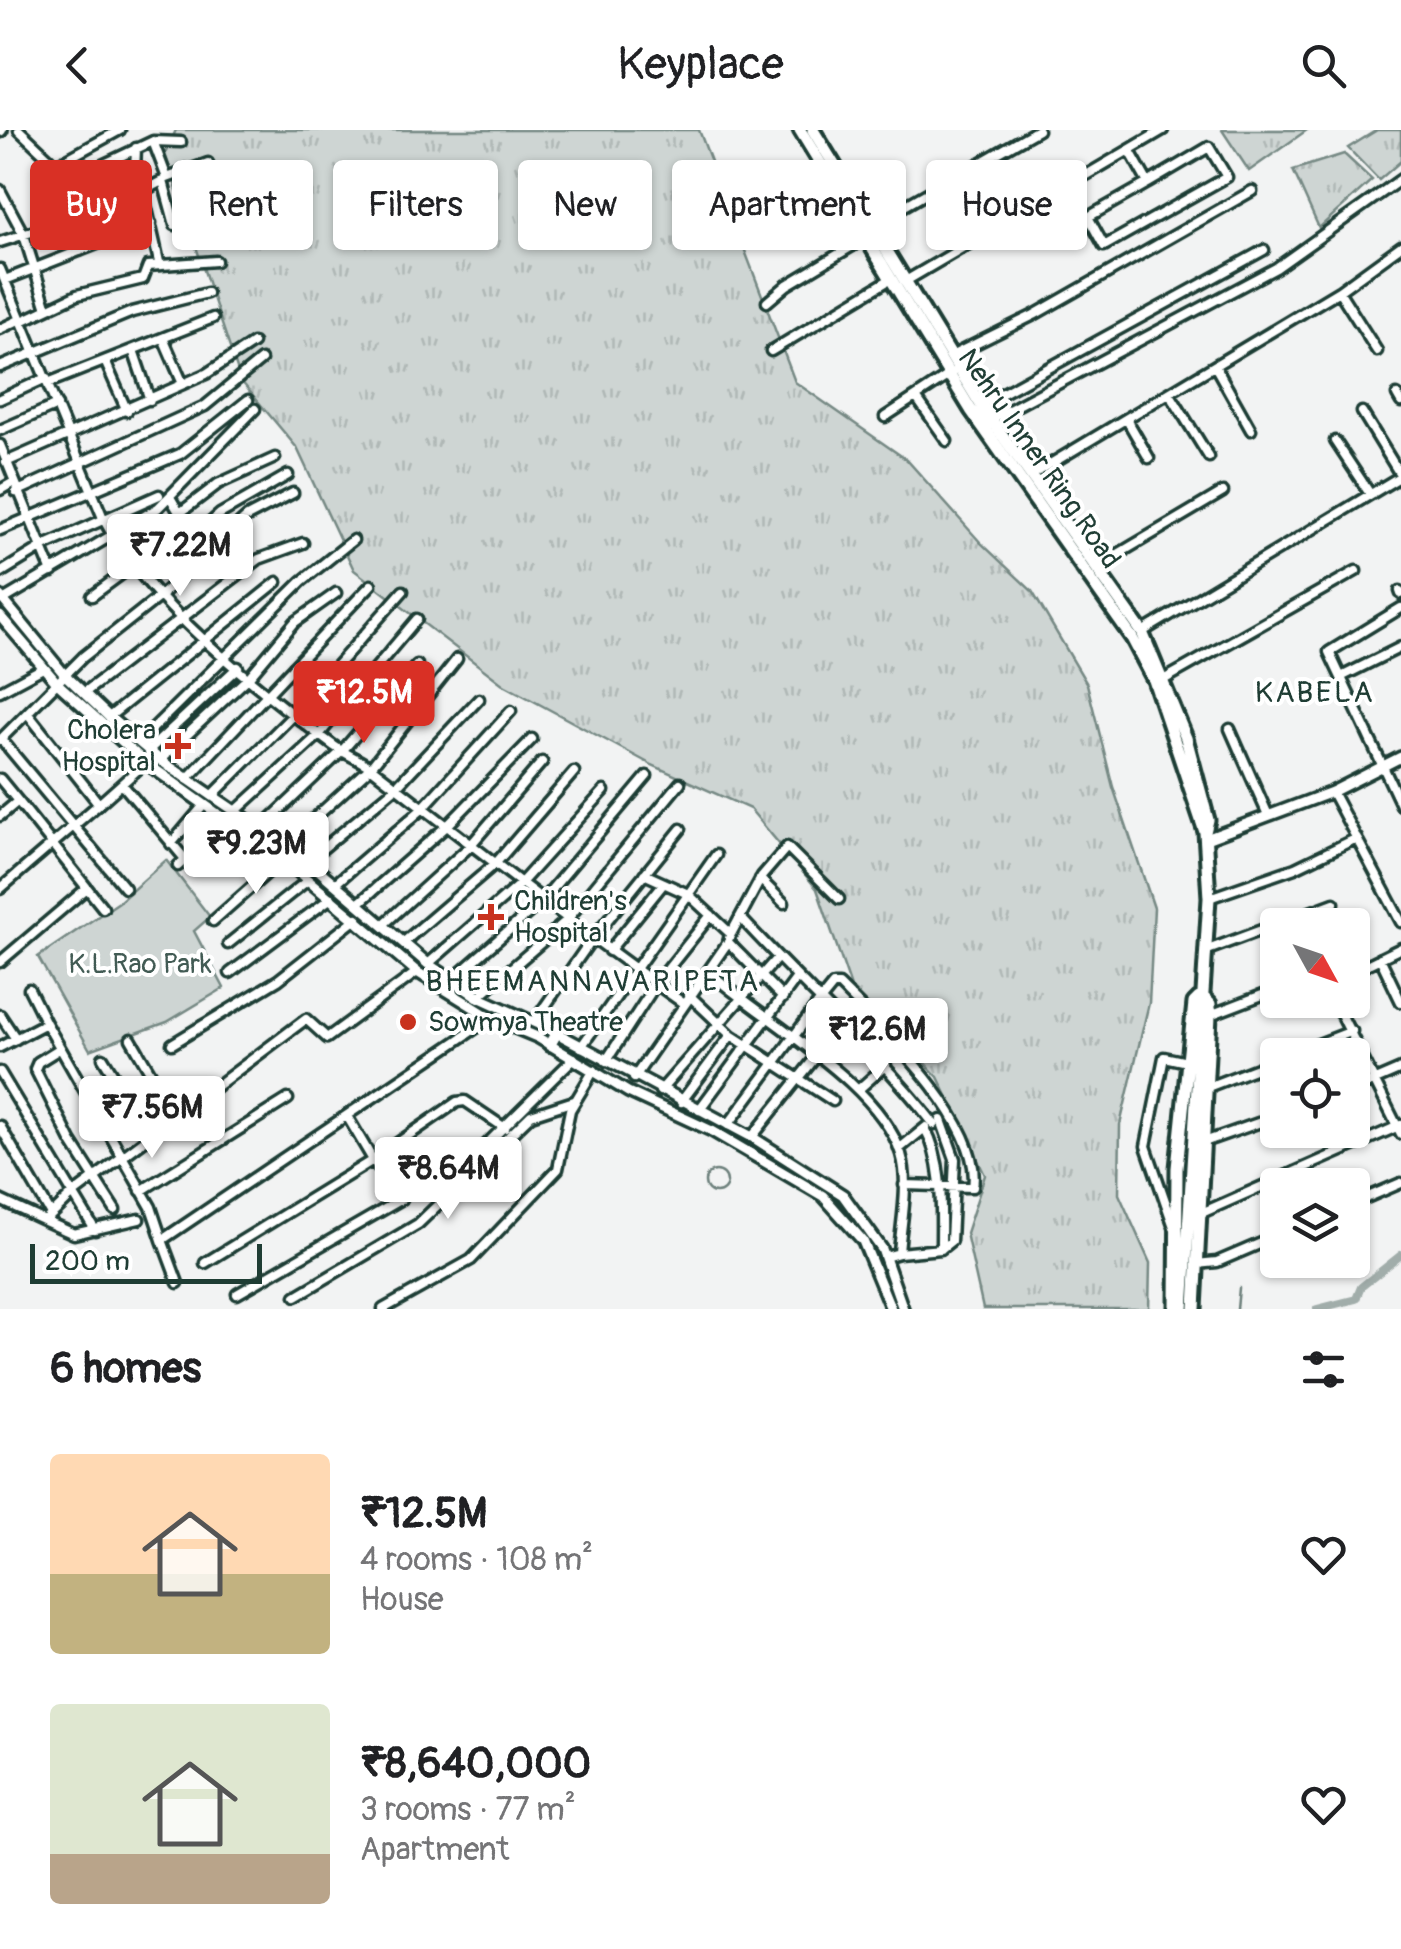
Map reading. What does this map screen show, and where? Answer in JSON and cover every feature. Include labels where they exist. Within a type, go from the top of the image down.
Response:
[{"type":"main road","name":"Nehru Inner Ring Road","points":[[807,131],[827,160]]},
{"type":"main road","name":"Nehru Inner Ring Road","points":[[807,131],[821,160]]},
{"type":"main road","name":"Nehru Inner Ring Road","points":[[871,250],[1132,638],[1158,691],[1205,836],[1210,898],[1202,996],[1194,1003],[1174,1227],[1180,1309]]},
{"type":"main road","name":"Nehru Inner Ring Road","points":[[885,250],[951,356],[954,372],[982,404],[1142,632],[1165,679],[1203,795],[1208,820],[1205,836]]},
{"type":"main road","points":[[1180,1309],[1206,1013],[1210,1004],[1202,996]]},
{"type":"main road","points":[[1195,1309],[1206,1013]]},
{"type":"main road","points":[[550,1045],[557,1033]]},
{"type":"street","points":[[19,130],[51,160]]},
{"type":"street","points":[[65,160],[120,130]]},
{"type":"street","points":[[906,206],[1038,130]]},
{"type":"street","points":[[904,282],[1163,130]]},
{"type":"street","points":[[112,160],[153,141],[181,142]]},
{"type":"street","points":[[153,141],[172,213]]},
{"type":"street","points":[[1209,147],[1227,177],[1104,246],[1088,217],[1148,183],[1209,147]]},
{"type":"street","points":[[136,148],[138,160]]},
{"type":"street","points":[[1130,152],[1148,183]]},
{"type":"street","points":[[152,184],[172,176]]},
{"type":"street","points":[[992,419],[1276,268],[1401,179]]},
{"type":"street","points":[[0,190],[24,235],[48,309]]},
{"type":"street","points":[[951,356],[1034,315],[1252,191]]},
{"type":"street","points":[[152,232],[159,262]]},
{"type":"street","points":[[0,242],[30,233]]},
{"type":"street","points":[[1032,474],[1338,291],[1401,246]]},
{"type":"street","points":[[768,302],[846,250]]},
{"type":"street","points":[[982,404],[1264,250]]},
{"type":"street","points":[[5,280],[80,251]]},
{"type":"street","points":[[0,328],[77,295],[143,279],[148,266],[159,262],[216,261]]},
{"type":"street","points":[[0,269],[112,538],[160,596],[270,696],[342,751],[371,767],[444,828],[496,863],[540,902],[832,1101]]},
{"type":"street","points":[[771,350],[889,280]]},
{"type":"street","points":[[1338,291],[1377,351]]},
{"type":"street","points":[[0,367],[132,312],[207,293]]},
{"type":"street","points":[[0,299],[11,294]]},
{"type":"street","points":[[0,400],[213,318]]},
{"type":"street","points":[[163,338],[184,384]]},
{"type":"street","points":[[6,462],[184,384],[253,342]]},
{"type":"street","points":[[133,350],[150,400]]},
{"type":"street","points":[[0,490],[81,465],[211,402],[261,360]]},
{"type":"street","points":[[105,361],[127,411]]},
{"type":"street","points":[[1215,366],[1251,430]]},
{"type":"street","points":[[885,418],[954,372]]},
{"type":"street","points":[[1170,394],[1209,457]]},
{"type":"street","points":[[916,397],[947,442]]},
{"type":"street","points":[[0,530],[180,454],[248,400]]},
{"type":"street","points":[[211,402],[225,421]]},
{"type":"street","points":[[0,430],[57,405]]},
{"type":"street","points":[[254,410],[170,497],[112,538],[1,598],[64,674],[152,757],[286,845],[359,902],[428,964],[478,997],[557,1033],[634,1078],[752,1137],[843,1196],[868,1224],[902,1309]]},
{"type":"street","points":[[1142,632],[1401,476],[1362,412]]},
{"type":"street","points":[[1127,420],[1149,458]]},
{"type":"street","points":[[1335,441],[1370,494]]},
{"type":"street","points":[[0,445],[52,572]]},
{"type":"street","points":[[180,513],[218,484],[275,458]]},
{"type":"street","points":[[146,580],[220,514],[288,475]]},
{"type":"street","points":[[1098,566],[1223,492]]},
{"type":"street","points":[[126,888],[0,740],[64,674],[160,596],[247,516],[294,493]]},
{"type":"street","points":[[0,573],[103,518],[159,495]]},
{"type":"street","points":[[92,596],[187,526],[170,497]]},
{"type":"street","points":[[139,742],[302,582],[353,540]]},
{"type":"street","points":[[84,693],[259,559],[303,543]]},
{"type":"street","points":[[1165,679],[1268,617],[1356,572]]},
{"type":"street","points":[[109,717],[277,582]]},
{"type":"street","points":[[187,778],[270,696],[371,586]]},
{"type":"street","points":[[212,796],[294,714],[403,591]]},
{"type":"street","points":[[0,889],[249,677],[294,622],[336,593]]},
{"type":"street","points":[[1401,608],[1329,652],[1401,805]]},
{"type":"street","points":[[0,616],[56,682],[152,757],[204,805],[358,918],[417,972],[492,1018],[726,1139],[823,1196],[863,1241],[891,1309]]},
{"type":"street","points":[[236,811],[319,734],[417,619]]},
{"type":"street","points":[[1341,677],[1401,647]]},
{"type":"street","points":[[286,845],[371,767],[457,658]]},
{"type":"street","points":[[261,828],[342,751],[416,665]]},
{"type":"street","points":[[152,757],[238,667]]},
{"type":"street","points":[[0,691],[44,668]]},
{"type":"street","points":[[308,862],[394,788],[479,699]]},
{"type":"street","points":[[336,883],[421,810],[510,712]]},
{"type":"street","points":[[28,714],[98,804]]},
{"type":"street","points":[[1230,729],[1268,815]]},
{"type":"street","points":[[359,902],[444,828],[532,738]]},
{"type":"street","points":[[1205,836],[1332,792],[1401,758]]},
{"type":"street","points":[[384,924],[469,847],[542,762]]},
{"type":"street","points":[[405,941],[496,863],[574,772]]},
{"type":"street","points":[[452,980],[540,902],[647,776]]},
{"type":"street","points":[[0,779],[103,908]]},
{"type":"street","points":[[478,997],[566,921],[680,782]]},
{"type":"street","points":[[122,784],[172,844],[181,863],[227,822]]},
{"type":"street","points":[[428,964],[520,884],[604,791]]},
{"type":"street","points":[[1332,792],[1401,922]]},
{"type":"street","points":[[0,816],[18,800]]},
{"type":"street","points":[[172,844],[204,805]]},
{"type":"street","points":[[534,1022],[592,940],[681,829]]},
{"type":"street","points":[[1210,898],[1295,868],[1356,838]]},
{"type":"street","points":[[634,1078],[708,971],[760,879],[784,848],[790,848],[839,898]]},
{"type":"street","points":[[581,1047],[716,855]]},
{"type":"street","points":[[213,921],[282,860]]},
{"type":"street","points":[[644,874],[688,894],[783,998]]},
{"type":"street","points":[[760,879],[784,903]]},
{"type":"street","points":[[228,944],[308,880]]},
{"type":"street","points":[[609,951],[664,883]]},
{"type":"street","points":[[0,962],[87,888]]},
{"type":"street","points":[[230,973],[332,898]]},
{"type":"street","points":[[1205,951],[1334,903]]},
{"type":"street","points":[[606,1061],[656,984],[711,915]]},
{"type":"street","points":[[172,1044],[278,980],[358,918]]},
{"type":"street","points":[[740,918],[796,979],[845,1021],[886,1065],[956,1159],[952,1241],[941,1249],[884,1257]]},
{"type":"street","points":[[1370,963],[1401,948]]},
{"type":"street","points":[[660,1091],[777,958]]},
{"type":"street","points":[[1380,958],[1401,1002]]},
{"type":"street","points":[[708,971],[742,1002],[859,1089],[898,1149],[904,1185],[899,1254]]},
{"type":"street","points":[[48,1217],[73,1194],[306,1019],[327,1038],[417,972]]},
{"type":"street","points":[[698,1110],[796,979]]},
{"type":"street","points":[[728,1125],[792,1037],[836,985],[858,1004],[952,1116],[964,1136],[975,1182],[969,1189],[904,1185]]},
{"type":"street","points":[[29,989],[140,1191],[178,1282]]},
{"type":"street","points":[[1206,1013],[1260,995]]},
{"type":"street","points":[[752,1137],[858,1004]]},
{"type":"street","points":[[0,1015],[16,1039]]},
{"type":"street","points":[[162,1240],[492,1018]]},
{"type":"street","points":[[1197,1215],[1400,1129],[1344,1018]]},
{"type":"street","points":[[0,1048],[46,1023]]},
{"type":"street","points":[[1334,1038],[1352,1031]]},
{"type":"street","points":[[682,1102],[732,1035]]},
{"type":"street","points":[[131,1039],[168,1103],[182,1115]]},
{"type":"street","points":[[59,1049],[34,1069],[115,1210]]},
{"type":"street","points":[[1174,1227],[1146,1146],[1164,1057],[1188,1062]]},
{"type":"street","points":[[104,1058],[152,1138]]},
{"type":"street","points":[[394,1145],[436,1195],[574,1058]]},
{"type":"street","points":[[859,1089],[886,1065]]},
{"type":"street","points":[[1205,1088],[1260,1067]]},
{"type":"street","points":[[1370,1084],[1401,1069]]},
{"type":"street","points":[[383,1309],[471,1260],[558,1169],[574,1101],[594,1070]]},
{"type":"street","points":[[0,1072],[95,1230]]},
{"type":"street","points":[[140,1191],[288,1099]]},
{"type":"street","points":[[206,1263],[462,1100],[505,1128]]},
{"type":"street","points":[[296,1296],[424,1220],[531,1115],[574,1101]]},
{"type":"street","points":[[236,1294],[402,1199],[372,1160],[347,1116]]},
{"type":"street","points":[[898,1149],[933,1124],[952,1116]]},
{"type":"street","points":[[1202,1143],[1260,1122]]},
{"type":"street","points":[[933,1124],[941,1249]]},
{"type":"street","points":[[0,1126],[48,1217]]},
{"type":"street","points":[[1370,1196],[1401,1182]]},
{"type":"street","points":[[0,1200],[48,1217],[74,1234],[140,1219]]},
{"type":"street","points":[[1196,1264],[1217,1262],[1260,1244]]},
{"type":"green space","points":[[176,130],[699,130],[710,160],[672,160],[672,250],[745,250],[795,382],[907,460],[981,543],[1032,591],[1087,684],[1113,787],[1154,908],[1149,1003],[1120,1125],[1119,1194],[1150,1263],[1149,1309],[983,1309],[966,1233],[985,1175],[938,1077],[851,987],[817,889],[750,809],[652,765],[504,685],[354,570],[297,448],[241,381],[197,250],[313,250],[313,160],[172,160],[172,175],[165,154]]},
{"type":"green space","points":[[1222,130],[1307,130],[1249,171]]},
{"type":"green space","points":[[1377,130],[1401,130],[1401,161],[1379,180],[1348,148]]},
{"type":"green space","points":[[1344,154],[1372,180],[1319,228],[1293,170]]},
{"type":"green space","name":"K.L.Rao Park","points":[[166,860],[210,917],[194,931],[224,988],[167,1022],[90,1050],[38,957],[119,902]]},
{"type":"waterway","points":[[716,1171],[724,1174],[727,1182],[724,1190],[716,1193],[708,1190],[705,1182],[708,1174],[716,1171]]},
{"type":"waterway","points":[[1317,1309],[1356,1299],[1361,1287],[1401,1255]]},
{"type":"waterway","points":[[1237,1309],[1239,1288]]},
{"type":"place","name":"Cholera Hospital","points":[[178,746]]},
{"type":"place","name":"Children's Hospital","points":[[491,917]]},
{"type":"place","name":"Sowmya Theatre","points":[[408,1022]]},
{"type":"district","name":"KABELA","points":[[1315,692]]},
{"type":"district","name":"BHEEMANNAVARIPETA","points":[[593,981]]}]
